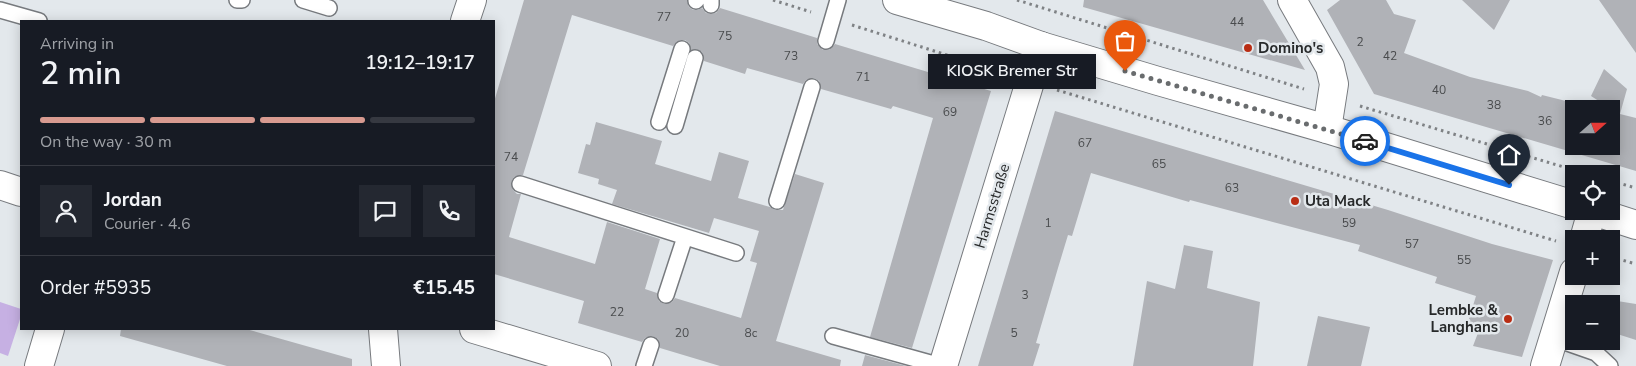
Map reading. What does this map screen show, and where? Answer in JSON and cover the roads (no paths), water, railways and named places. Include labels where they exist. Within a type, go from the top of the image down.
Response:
[{"type":"street","points":[[465,20],[472,0]]},
{"type":"street","points":[[896,0],[986,26],[1041,46],[1327,129],[1565,202]]},
{"type":"street","points":[[1292,0],[1330,67],[1334,84],[1327,129]]},
{"type":"street","name":"Harmsstraße","points":[[942,366],[1041,46]]},
{"type":"street","points":[[0,185],[20,192]]},
{"type":"street","points":[[1620,220],[1636,225]]},
{"type":"street","points":[[1545,366],[1570,285]]},
{"type":"street","points":[[38,366],[50,330]]},
{"type":"street","points":[[383,330],[386,366]]},
{"type":"street","points":[[477,330],[597,366]]},
{"type":"lane","points":[[237,0],[242,0]]},
{"type":"lane","points":[[303,0],[329,8]]},
{"type":"lane","points":[[826,41],[838,0]]},
{"type":"lane","points":[[0,10],[35,20]]},
{"type":"lane","points":[[659,122],[682,49]]},
{"type":"lane","points":[[675,126],[695,58]]},
{"type":"lane","points":[[778,201],[812,87]]},
{"type":"lane","points":[[520,184],[736,253]]},
{"type":"lane","points":[[666,296],[685,237]]},
{"type":"lane","points":[[833,336],[942,366]]},
{"type":"lane","points":[[1553,338],[1596,353],[1610,366]]},
{"type":"lane","points":[[644,366],[651,345]]},
{"type":"place","name":"Domino's","points":[[1248,48]]},
{"type":"place","name":"KIOSK Bremer Str","points":[[1125,71]]},
{"type":"place","name":"Uta Mack","points":[[1295,201]]},
{"type":"place","name":"Lembke & Langhans","points":[[1508,319]]}]
